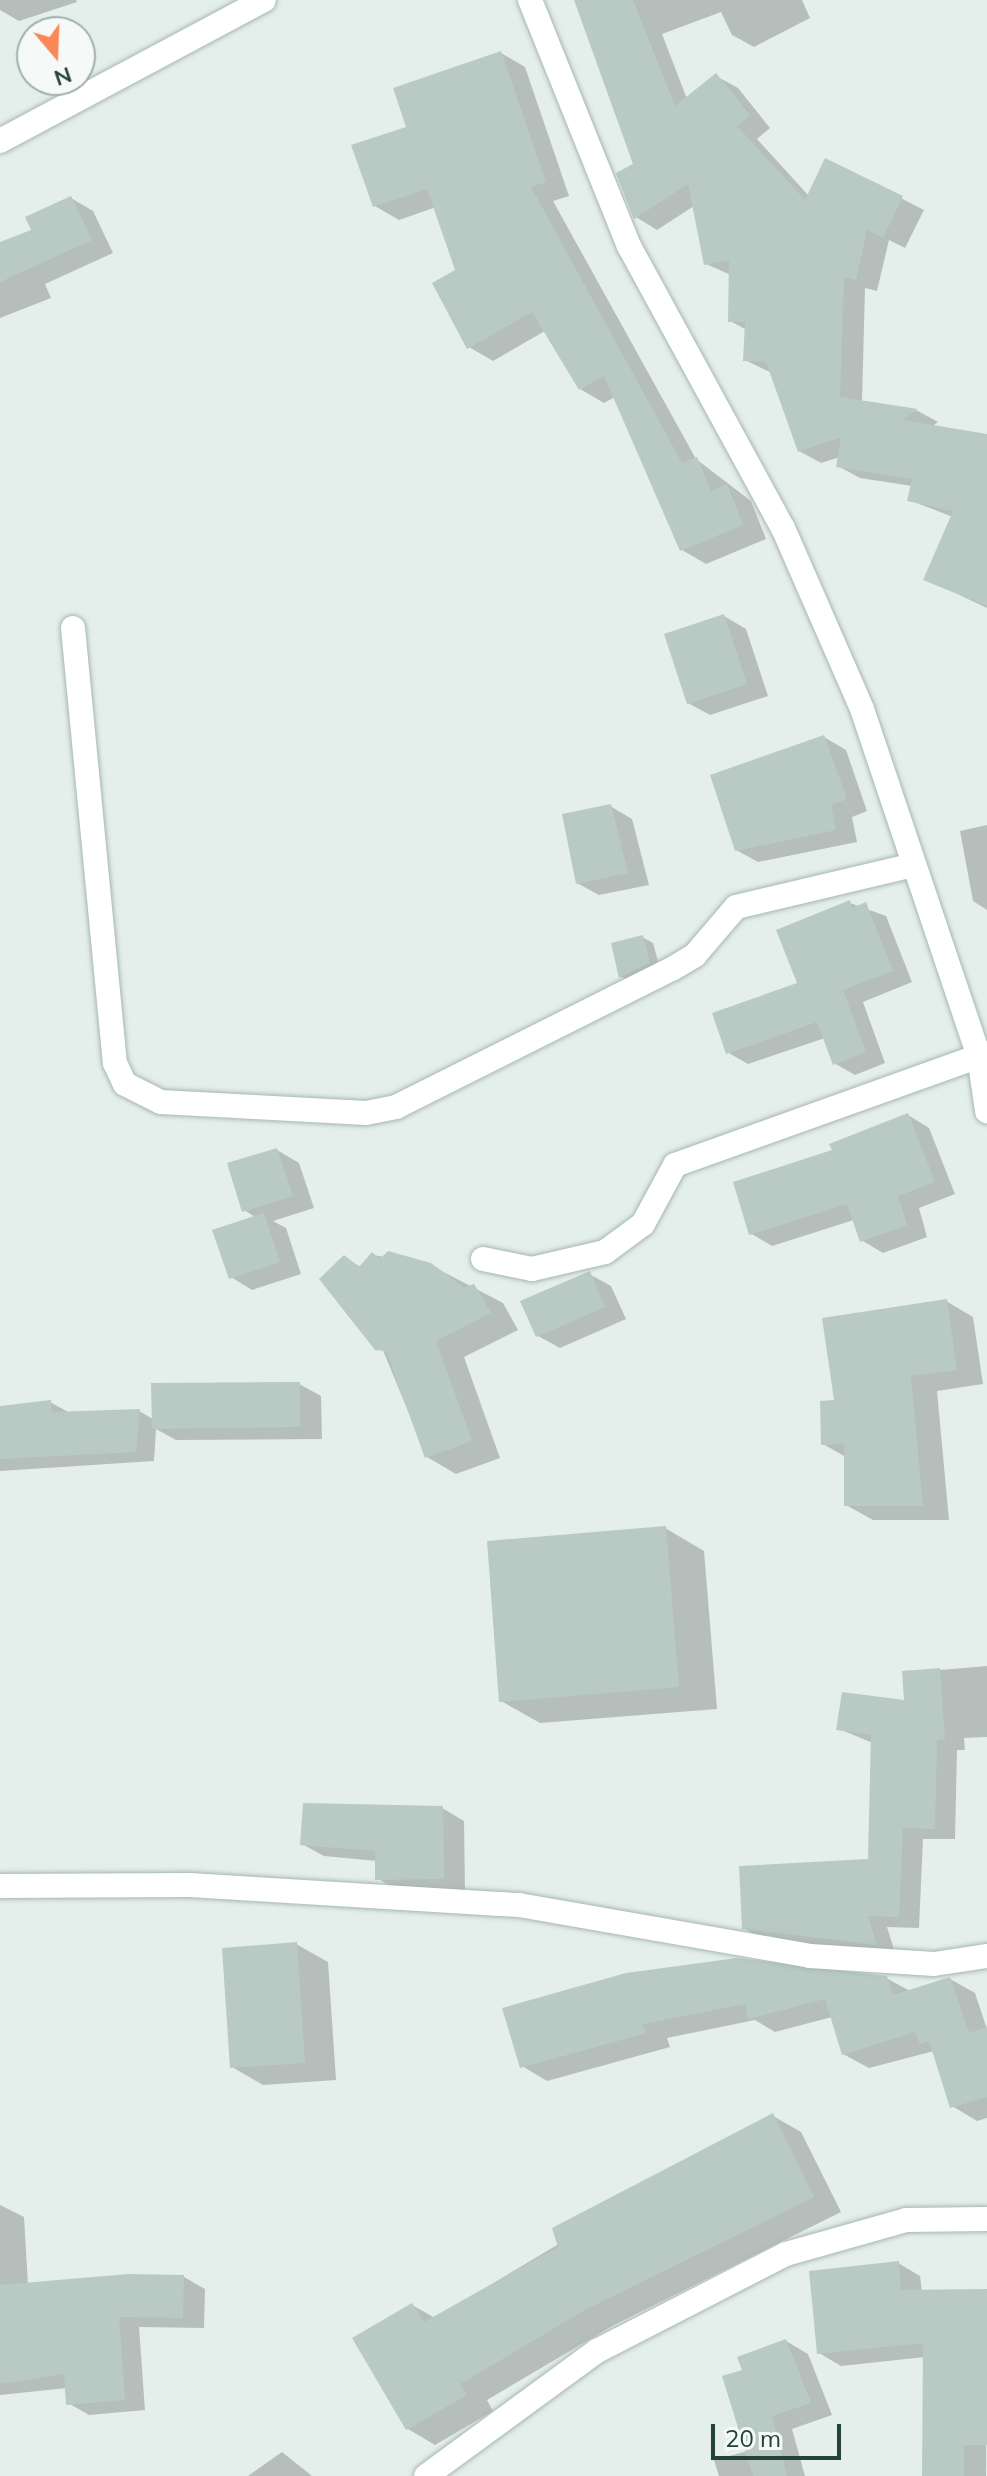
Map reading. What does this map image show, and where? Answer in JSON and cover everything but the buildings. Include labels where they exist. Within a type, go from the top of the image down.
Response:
[{"type":"street","points":[[0,141],[264,0]]},
{"type":"street","points":[[530,0],[629,246],[783,528],[862,709],[914,865],[983,1055],[987,1111]]},
{"type":"street","points":[[73,628],[115,1063],[125,1084],[161,1102],[366,1113],[396,1107],[672,969],[695,955],[736,907],[914,865]]},
{"type":"street","points":[[483,1259],[532,1269],[605,1252],[643,1224],[658,1185],[675,1165],[983,1055]]},
{"type":"street","points":[[0,1886],[190,1885],[519,1905],[810,1956],[934,1964],[987,1956]]},
{"type":"street","points":[[426,2476],[597,2351],[786,2254],[906,2220],[987,2219]]}]
